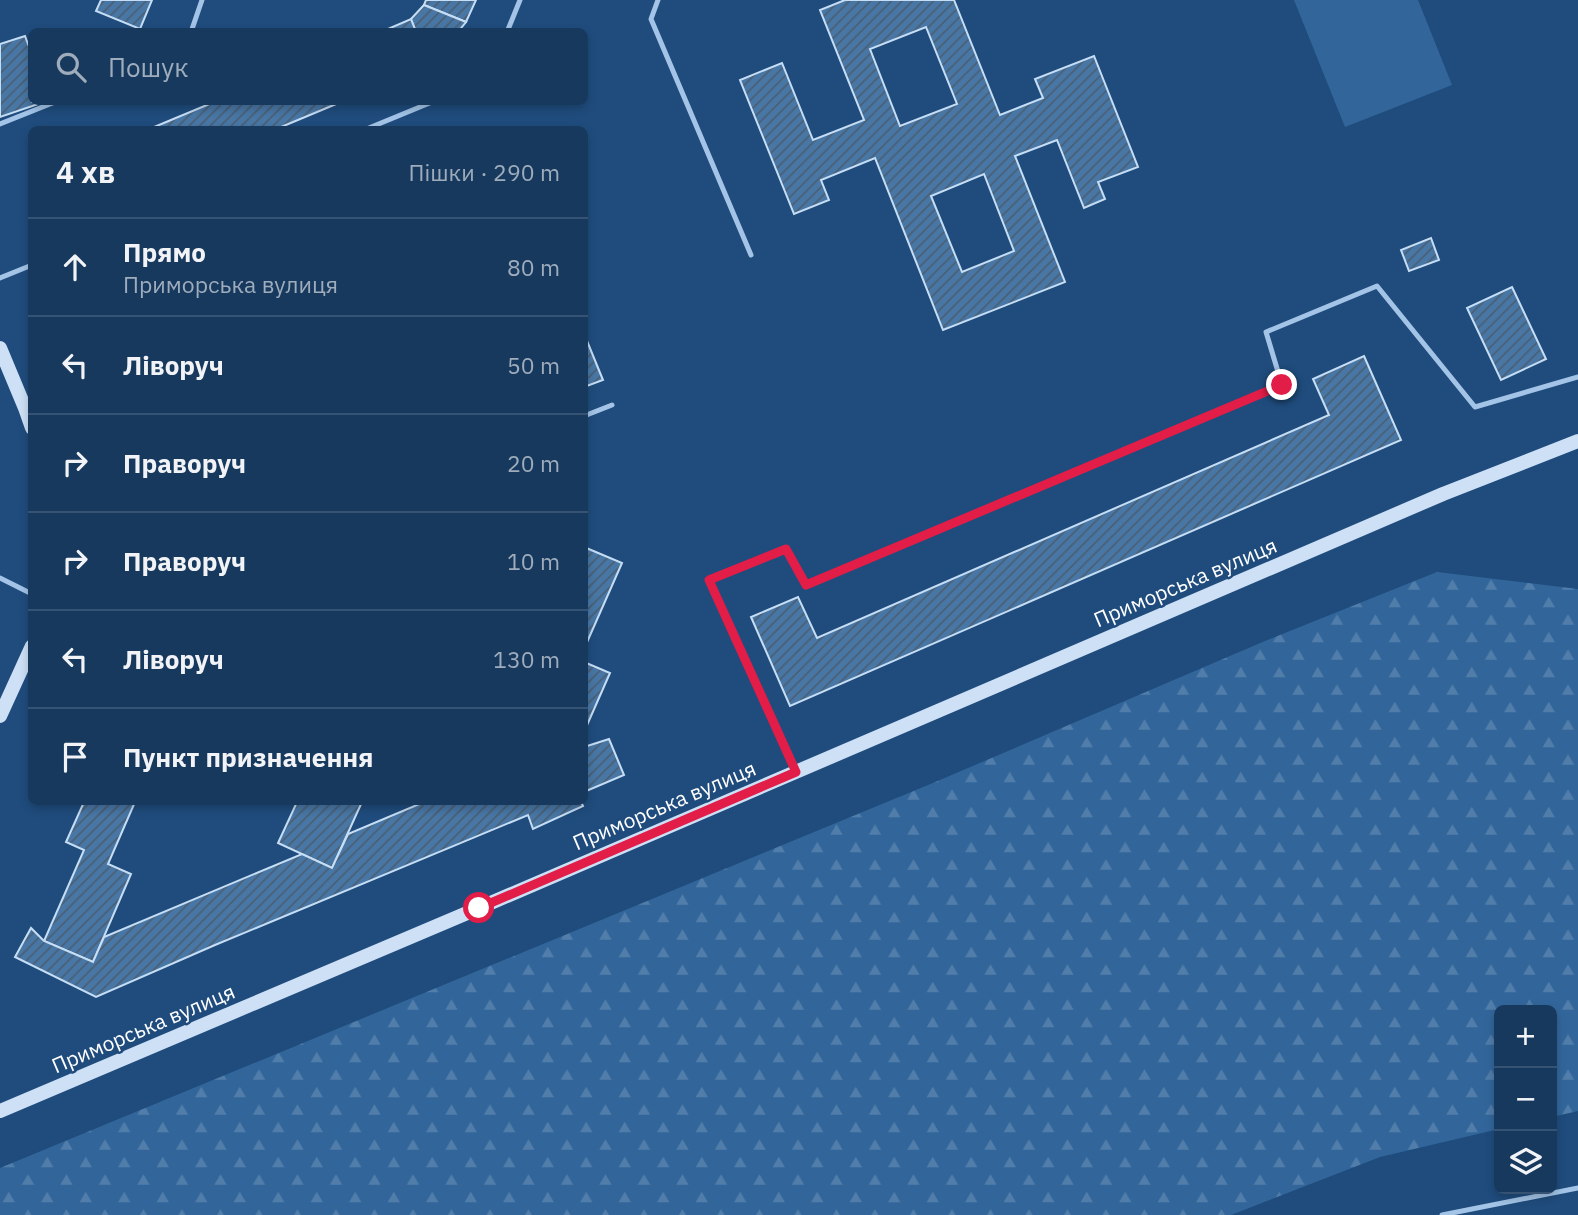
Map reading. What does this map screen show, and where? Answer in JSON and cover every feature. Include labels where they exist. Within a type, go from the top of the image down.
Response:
[{"type":"street","points":[[0,348],[28,417]]},
{"type":"street","name":"Приморська вулиця","points":[[0,1111],[1443,494],[1578,442]]},
{"type":"street","points":[[0,716],[28,655]]},
{"type":"lane","points":[[192,28],[202,0]]},
{"type":"lane","points":[[509,28],[520,0]]},
{"type":"lane","points":[[658,0],[651,19],[751,255]]},
{"type":"lane","points":[[0,124],[48,105]]},
{"type":"lane","points":[[373,126],[425,105]]},
{"type":"lane","points":[[0,278],[28,267]]},
{"type":"lane","points":[[796,772],[709,580],[786,549],[806,585],[1282,385],[1266,332],[1377,286],[1475,407],[1578,377]]},
{"type":"lane","points":[[588,414],[612,405]]},
{"type":"lane","points":[[0,578],[28,592]]},
{"type":"lane","points":[[1442,1215],[1578,1188]]},
{"type":"green space","points":[[1294,0],[1418,0],[1452,85],[1345,127]]},
{"type":"green space","points":[[1437,572],[1578,589],[1578,1111],[1557,1116],[1557,1005],[1494,1005],[1494,1130],[1380,1157],[1231,1215],[0,1215],[0,1168],[933,783],[1265,641]]},
{"type":"building","points":[[101,0],[152,0],[140,28],[96,11]]},
{"type":"building","points":[[426,0],[476,0],[466,22],[424,5]]},
{"type":"building","points":[[845,0],[954,0],[1000,115],[1043,98],[1035,79],[1094,56],[1138,167],[1098,182],[1105,199],[1084,208],[1057,140],[1015,156],[1065,282],[943,330],[875,158],[821,180],[829,200],[794,214],[740,80],[782,63],[813,140],[864,120],[820,10]],"holes":[[[926,27],[957,104],[900,126],[870,49]],[[984,174],[1014,251],[962,272],[931,196]]]},
{"type":"building","points":[[424,5],[466,22],[461,28],[414,28],[411,19]]},
{"type":"building","points":[[411,19],[414,28],[390,28]]},
{"type":"building","points":[[25,36],[28,44],[28,105],[35,105],[0,117],[0,44]]},
{"type":"building","points":[[207,105],[334,105],[284,126],[157,126]]},
{"type":"building","points":[[1431,238],[1439,260],[1409,271],[1401,250]]},
{"type":"building","points":[[1512,287],[1546,359],[1501,380],[1467,308]]},
{"type":"building","points":[[588,343],[603,380],[588,386]]},
{"type":"building","points":[[1364,356],[1401,440],[790,706],[751,617],[798,597],[817,638],[1329,415],[1313,379]]},
{"type":"building","points":[[588,549],[622,563],[588,640]]},
{"type":"building","points":[[588,664],[610,673],[588,723]]},
{"type":"building","points":[[609,739],[624,775],[588,790],[588,746]]},
{"type":"building","points":[[83,805],[134,805],[108,864],[131,874],[93,962],[44,941],[84,850],[66,842]]},
{"type":"building","points":[[296,805],[361,805],[332,868],[278,843]]},
{"type":"building","points":[[417,805],[583,806],[533,829],[528,815],[96,997],[15,957],[31,928],[44,941],[93,962],[104,937],[302,854],[332,868],[348,834]]},
{"type":"route","points":[[479,908],[796,772],[709,580],[786,549],[806,585],[1282,385]]}]
